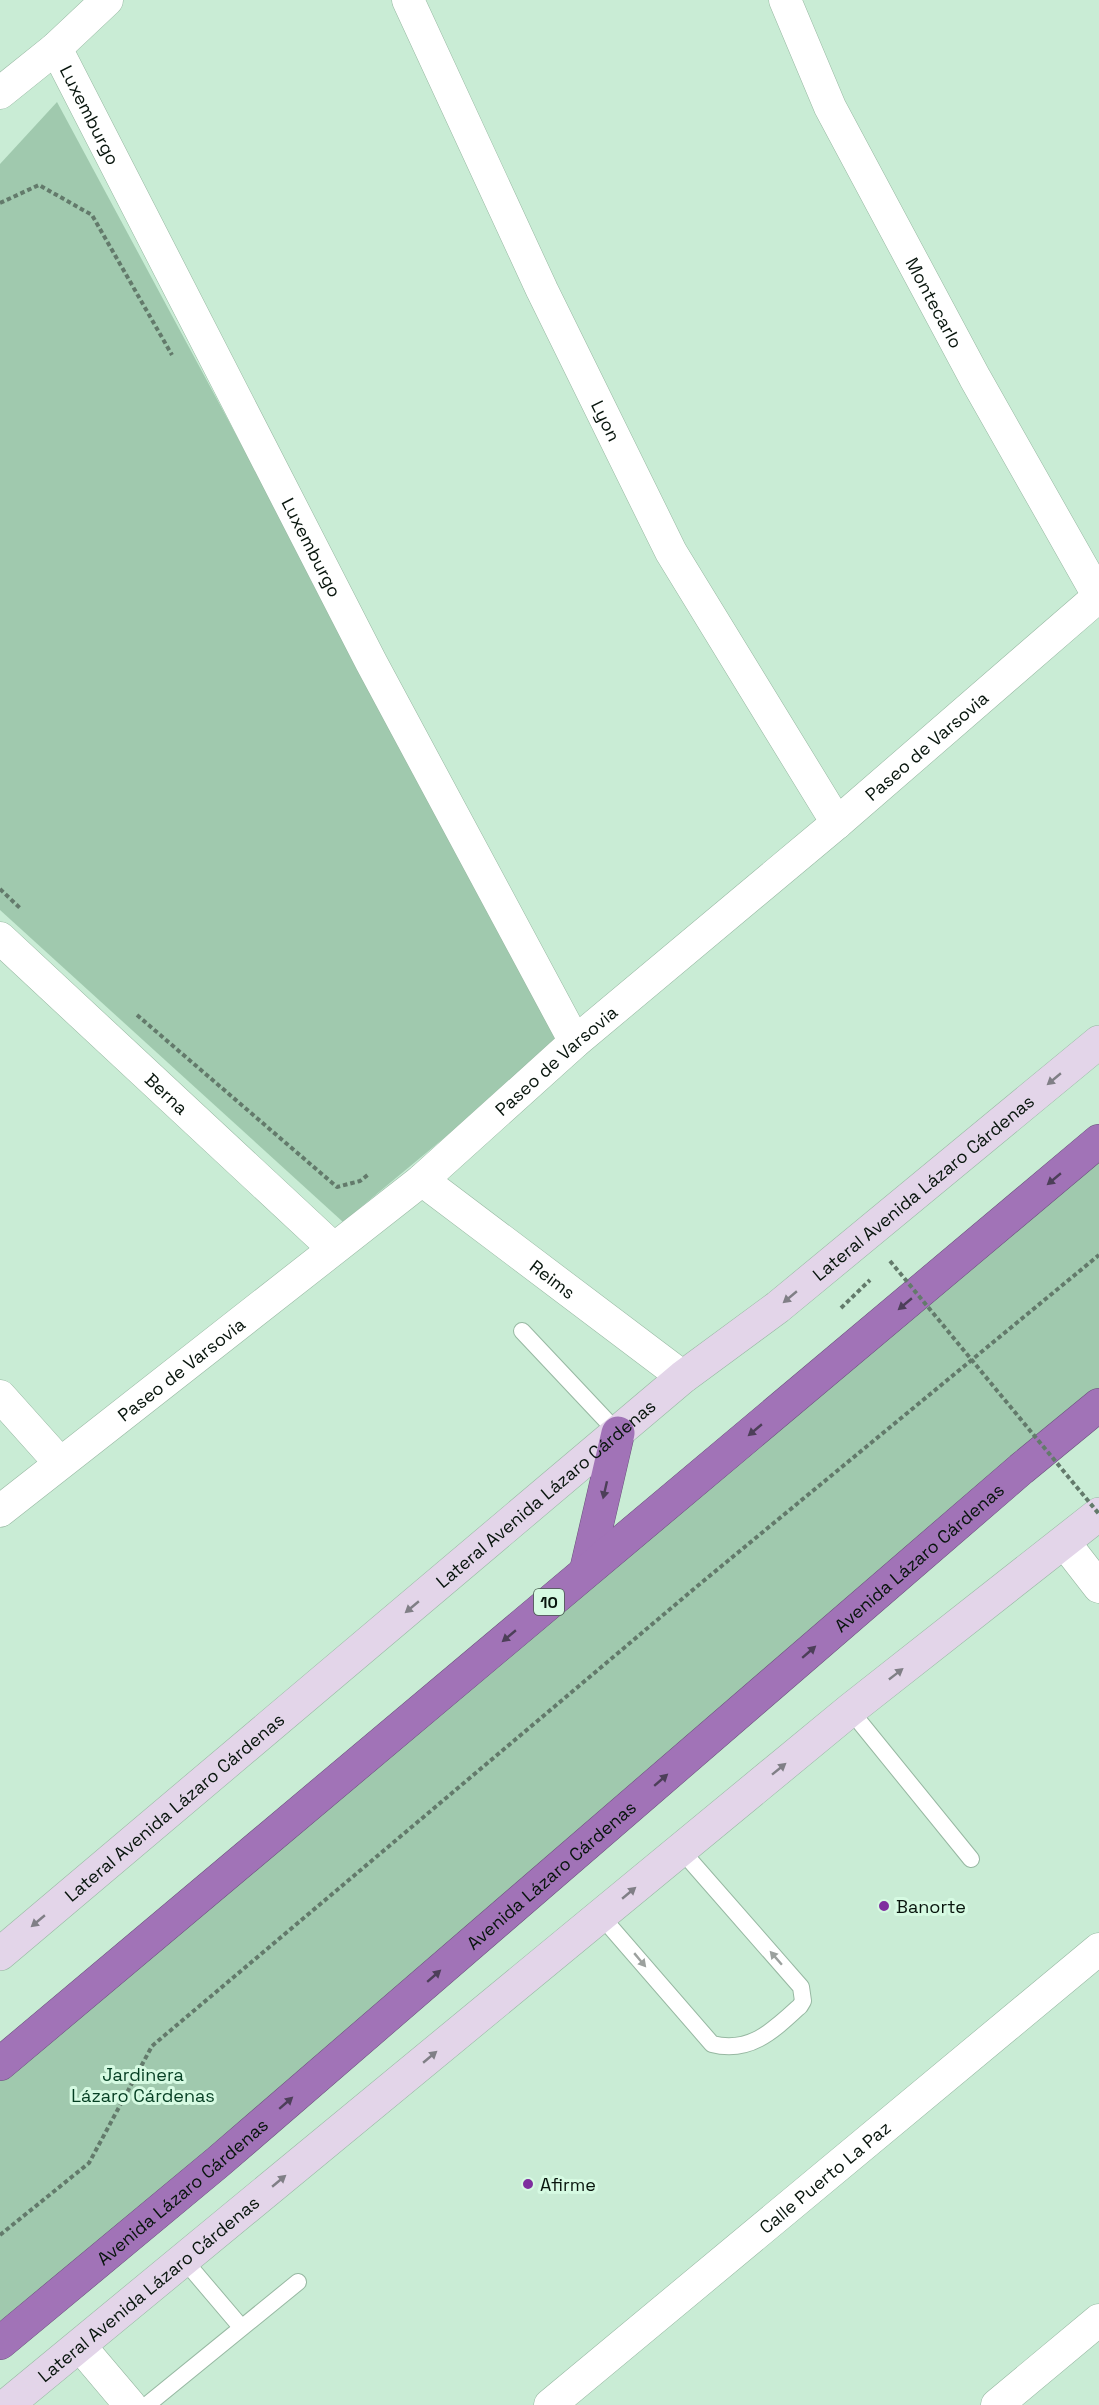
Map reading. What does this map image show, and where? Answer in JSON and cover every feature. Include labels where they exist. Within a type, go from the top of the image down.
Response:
[{"type":"highway","name":"10","points":[[0,2064],[1099,1141]]},
{"type":"highway","name":"Avenida Lázaro Cárdenas","points":[[0,2343],[227,2154],[1012,1476],[1099,1405]]},
{"type":"highway","points":[[586,1571],[618,1432]]},
{"type":"main road","name":"Lateral Avenida Lázaro Cárdenas","points":[[0,1953],[683,1377],[778,1307],[1099,1042]]},
{"type":"main road","name":"Lateral Avenida Lázaro Cárdenas","points":[[7,2405],[850,1710],[1099,1514]]},
{"type":"street","points":[[0,93],[56,48],[107,0]]},
{"type":"street","name":"Lyon","points":[[408,0],[542,290],[671,552],[837,823]]},
{"type":"street","name":"Montecarlo","points":[[785,0],[830,107],[975,378],[1099,597]]},
{"type":"street","name":"Luxemburgo","points":[[56,48],[371,662],[575,1042]]},
{"type":"street","name":"Paseo de Varsovia","points":[[0,1511],[422,1180],[575,1042],[837,823],[1099,597]]},
{"type":"street","name":"Berna","points":[[0,938],[333,1248]]},
{"type":"street","name":"Reims","points":[[422,1180],[683,1377]]},
{"type":"street","points":[[0,1396],[60,1462]]},
{"type":"street","points":[[1064,1542],[1099,1587]]},
{"type":"street","name":"Calle Puerto La Paz","points":[[550,2405],[1099,1949]]},
{"type":"street","points":[[997,2405],[1099,2320]]},
{"type":"street","points":[[80,2346],[130,2405]]},
{"type":"lane","points":[[522,1330],[618,1432]]},
{"type":"lane","points":[[850,1710],[971,1859]]},
{"type":"lane","points":[[601,1916],[712,2044],[745,2045],[769,2035],[800,2006],[803,2001],[801,1986],[681,1850]]},
{"type":"lane","points":[[184,2260],[241,2327]]},
{"type":"lane","points":[[147,2405],[298,2282]]},
{"type":"path","points":[[0,203],[39,185],[92,215],[177,365]]},
{"type":"path","points":[[0,889],[26,913]]},
{"type":"path","points":[[131,1009],[337,1187],[360,1181],[370,1173]]},
{"type":"path","points":[[0,2235],[89,2163],[152,2046],[701,1583],[1099,1255]]},
{"type":"path","points":[[890,1261],[1099,1514]]},
{"type":"green space","points":[[57,102],[562,1040],[343,1222],[0,910],[0,164]]},
{"type":"green space","name":"Jardinera Lázaro Cárdenas","points":[[1099,1141],[1099,1405],[0,2342],[0,2064]]},
{"type":"place","name":"Banorte","points":[[884,1906]]},
{"type":"place","name":"Afirme","points":[[528,2184]]}]
